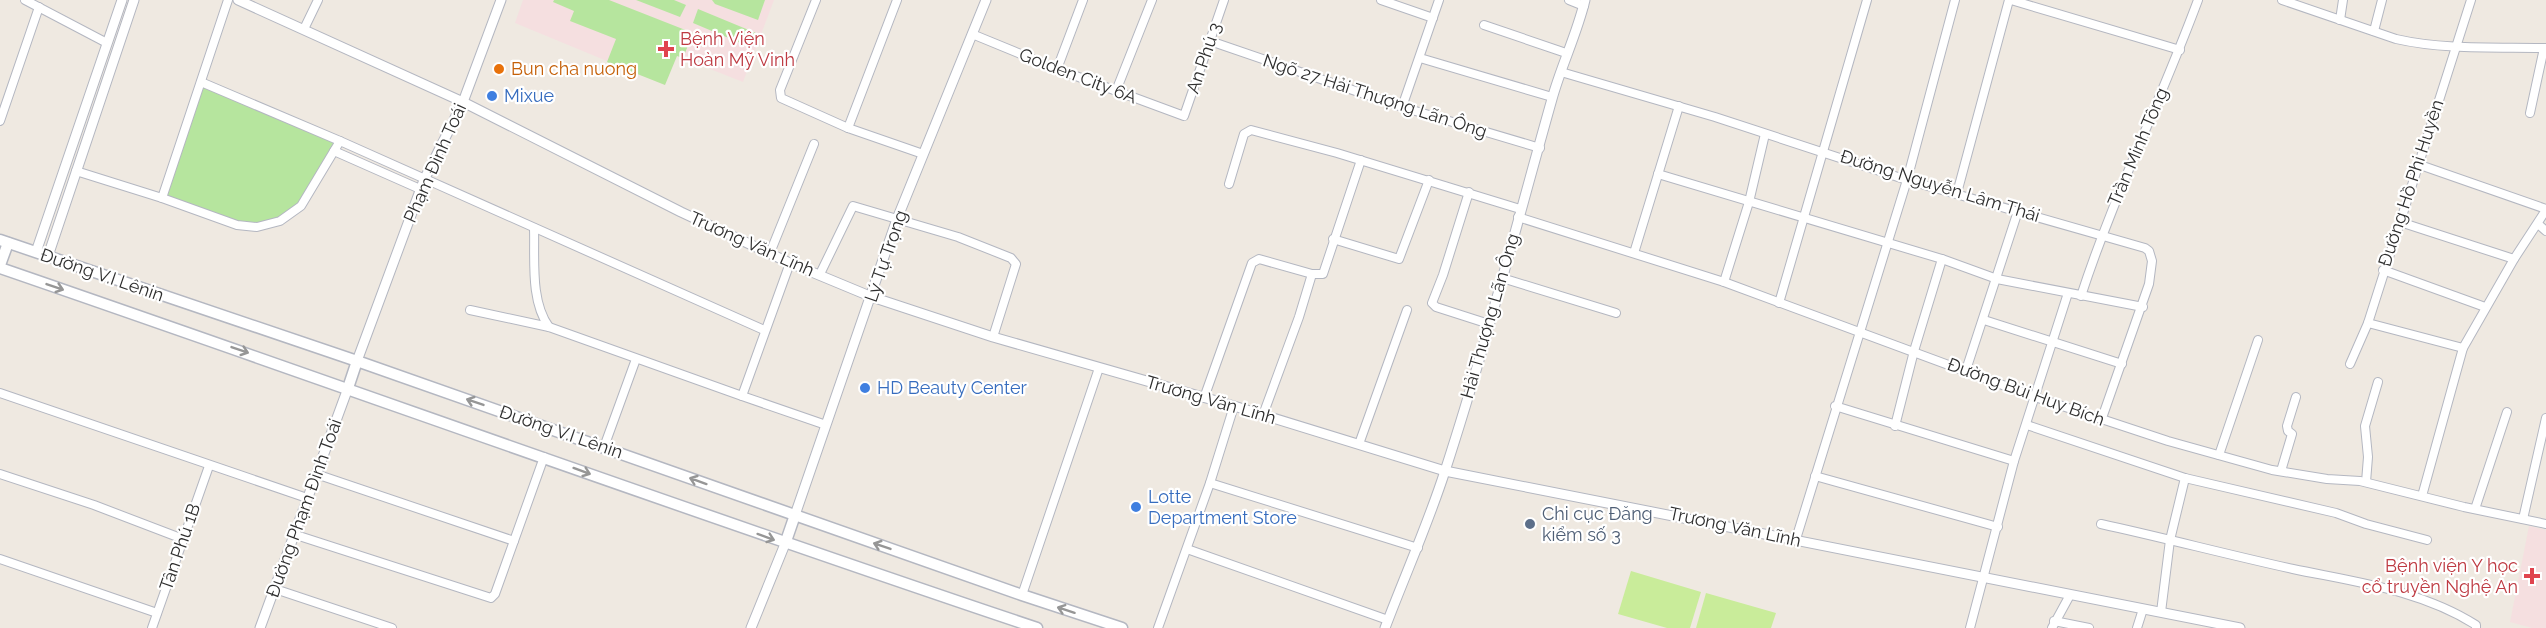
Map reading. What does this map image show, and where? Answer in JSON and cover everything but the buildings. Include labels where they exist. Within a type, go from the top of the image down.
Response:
[{"type":"main road","name":"Đường V.I Lênin","points":[[4,242],[357,361],[1122,628]]},
{"type":"main road","points":[[0,266],[4,242]]},
{"type":"main road","name":"Đường V.I Lênin","points":[[0,266],[785,544],[1037,628]]},
{"type":"main road","points":[[348,388],[357,361]]},
{"type":"main road","points":[[785,544],[795,515]]},
{"type":"street","points":[[25,0],[107,43]]},
{"type":"street","points":[[36,252],[122,0]]},
{"type":"street","points":[[48,256],[134,0]]},
{"type":"street","points":[[162,198],[228,0]]},
{"type":"street","name":"Trương Văn Lĩnh","points":[[238,0],[463,102],[681,212],[790,263],[872,297],[993,337],[1234,406],[1445,471],[2161,612],[2211,625],[2240,628]]},
{"type":"street","points":[[304,29],[318,0]]},
{"type":"street","name":"Phạm Đình Toái","points":[[357,361],[422,184],[463,102],[501,0]]},
{"type":"street","points":[[816,0],[780,90],[780,96],[783,100],[848,128],[923,154]]},
{"type":"street","points":[[848,128],[897,0]]},
{"type":"street","name":"Lý Tự Trọng","points":[[795,515],[897,219],[986,0]]},
{"type":"street","points":[[1057,69],[1083,0]]},
{"type":"street","points":[[1116,91],[1152,0]]},
{"type":"street","name":"An Phú 3","points":[[1184,116],[1224,0]]},
{"type":"street","points":[[1381,0],[1433,18]]},
{"type":"street","points":[[1402,107],[1439,0]]},
{"type":"street","points":[[1569,0],[1584,3]]},
{"type":"street","points":[[1779,303],[1867,0]]},
{"type":"street","points":[[1796,539],[1835,406],[1907,180],[1955,0]]},
{"type":"street","points":[[1958,193],[2010,0],[2180,50]]},
{"type":"street","name":"Trần Minh Tông","points":[[2081,296],[2101,234],[2180,50],[2198,0]]},
{"type":"street","points":[[2282,0],[2304,4],[2340,20],[2414,43],[2545,48],[2530,113]]},
{"type":"street","points":[[2340,20],[2343,0]]},
{"type":"street","points":[[2374,31],[2382,0]]},
{"type":"street","name":"Đường Hồ Phi Huyền","points":[[2350,364],[2368,323],[2383,270],[2420,165],[2455,45],[2471,0]]},
{"type":"street","name":"Hải Thượng Lãn Ông","points":[[1387,624],[1418,548],[1445,471],[1519,213],[1540,148],[1552,97],[1584,3]]},
{"type":"street","points":[[0,122],[39,7]]},
{"type":"street","points":[[1484,25],[1566,53]]},
{"type":"street","name":"Golden City 6A","points":[[972,34],[1057,69],[1184,116]]},
{"type":"street","name":"Ngõ 27 Hải Thượng Lãn Ông","points":[[1210,41],[1402,107],[1540,148]]},
{"type":"street","points":[[1420,58],[1552,97]]},
{"type":"street","name":"Đường Nguyễn Lâm Thái","points":[[1561,72],[1679,106],[1907,180],[2138,244],[2149,251],[2152,261],[2143,307],[2102,418]]},
{"type":"street","points":[[201,82],[340,141],[422,184]]},
{"type":"street","points":[[1634,253],[1679,106]]},
{"type":"street","name":"Đường Bùi Huy Bích","points":[[1229,184],[1244,134],[1250,130],[1470,192],[1519,213],[1724,282],[2035,397],[2102,418],[2116,426],[2281,471],[2366,482],[2546,524]]},
{"type":"street","points":[[1724,282],[1749,202],[1765,134]]},
{"type":"street","points":[[76,171],[243,226],[273,224],[288,217],[301,206],[340,141]]},
{"type":"street","points":[[770,253],[814,144]]},
{"type":"street","points":[[334,151],[534,228],[764,330]]},
{"type":"street","points":[[1204,398],[1253,261],[1259,260],[1319,275],[1325,271],[1333,239],[1361,160]]},
{"type":"street","points":[[2420,165],[2546,210],[2485,307],[2463,348],[2422,496]]},
{"type":"street","points":[[1658,174],[1942,258],[1997,279],[2143,307]]},
{"type":"street","points":[[1333,239],[1399,259],[1429,180]]},
{"type":"street","points":[[1470,192],[1432,303],[1436,308],[1489,324]]},
{"type":"street","points":[[820,274],[853,206],[958,237],[1015,261],[1015,269],[993,337]]},
{"type":"street","points":[[1966,370],[2018,211]]},
{"type":"street","points":[[2400,222],[2514,259]]},
{"type":"street","points":[[2538,224],[2546,231]]},
{"type":"street","points":[[534,228],[537,298],[541,314],[549,327]]},
{"type":"street","points":[[1895,426],[1914,351],[1942,258]]},
{"type":"street","points":[[742,396],[790,263]]},
{"type":"street","points":[[2383,270],[2485,307]]},
{"type":"street","points":[[1263,415],[1299,317],[1302,300],[1312,274]]},
{"type":"street","points":[[1502,278],[1616,313]]},
{"type":"street","points":[[1970,628],[2014,461],[2068,293]]},
{"type":"street","points":[[470,310],[549,327],[826,425]]},
{"type":"street","points":[[1359,444],[1407,310]]},
{"type":"street","points":[[1984,320],[2053,344],[2122,364]]},
{"type":"street","points":[[2368,323],[2463,348]]},
{"type":"street","points":[[2218,455],[2258,340]]},
{"type":"street","points":[[604,447],[636,359]]},
{"type":"street","points":[[1022,595],[1099,368]]},
{"type":"street","points":[[2366,482],[2368,457],[2365,426],[2378,381]]},
{"type":"street","name":"Đường Phạm Đình Toái","points":[[260,628],[348,388]]},
{"type":"street","points":[[0,393],[307,498]]},
{"type":"street","points":[[2281,471],[2292,434],[2288,431],[2287,426],[2296,397]]},
{"type":"street","points":[[1158,628],[1210,483],[1234,406]]},
{"type":"street","points":[[1835,406],[2014,461]]},
{"type":"street","points":[[2475,509],[2507,412]]},
{"type":"street","points":[[2523,519],[2546,417]]},
{"type":"street","points":[[2027,425],[2185,478],[2336,513],[2366,524],[2427,540]]},
{"type":"street","points":[[296,535],[489,599],[495,594],[544,457]]},
{"type":"street","name":"Tân Phú 1B","points":[[152,628],[209,466]]},
{"type":"street","points":[[0,474],[94,505],[183,539]]},
{"type":"street","points":[[316,474],[514,541]]},
{"type":"street","points":[[1815,476],[1998,527]]},
{"type":"street","points":[[2161,612],[2170,540],[2185,478]]},
{"type":"street","points":[[1210,483],[1418,548]]},
{"type":"street","points":[[2101,524],[2284,567],[2381,586],[2445,609],[2471,621],[2476,628]]},
{"type":"street","points":[[751,628],[785,544]]},
{"type":"street","points":[[1187,549],[1387,624]]},
{"type":"street","points":[[0,559],[157,613]]},
{"type":"street","points":[[275,589],[392,628]]},
{"type":"street","points":[[2070,595],[2053,625],[2089,628]]},
{"type":"street","points":[[2137,628],[2143,609]]},
{"type":"shaded area","name":"Bệnh Viện Hoàn Mỹ Vinh","points":[[523,0],[774,0],[743,82],[677,56],[665,85],[515,23]]},
{"type":"shaded area","name":"Bệnh viện Y học cổ truyền Nghệ An","points":[[2529,526],[2546,530],[2546,628],[2532,628],[2510,622]]},
{"type":"green space","points":[[554,0],[609,0],[693,33],[683,58],[677,56],[665,85],[607,62],[616,39],[570,21],[574,11],[553,2]]},
{"type":"green space","points":[[636,0],[674,0],[686,5],[680,17]]},
{"type":"green space","points":[[712,0],[765,0],[758,20],[715,4]]},
{"type":"green space","points":[[698,9],[756,33],[750,47],[693,23]]},
{"type":"green space","points":[[201,82],[340,141],[295,212],[250,227],[162,198]]},
{"type":"green space","points":[[1631,571],[1701,592],[1690,628],[1667,628],[1618,614]]},
{"type":"green space","points":[[1706,593],[1776,613],[1771,628],[1696,628]]},
{"type":"place","name":"Bệnh Viện Hoàn Mỹ Vinh","points":[[666,49]]},
{"type":"place","name":"Bun cha nuong","points":[[499,69]]},
{"type":"place","name":"Mixue","points":[[492,96]]},
{"type":"place","name":"HD Beauty Center","points":[[865,388]]},
{"type":"place","name":"Lotte Department Store","points":[[1136,507]]},
{"type":"place","name":"Chi cục Đăng kiểm số 3","points":[[1530,524]]},
{"type":"place","name":"Bệnh viện Y học cổ truyền Nghệ An","points":[[2532,576]]}]
